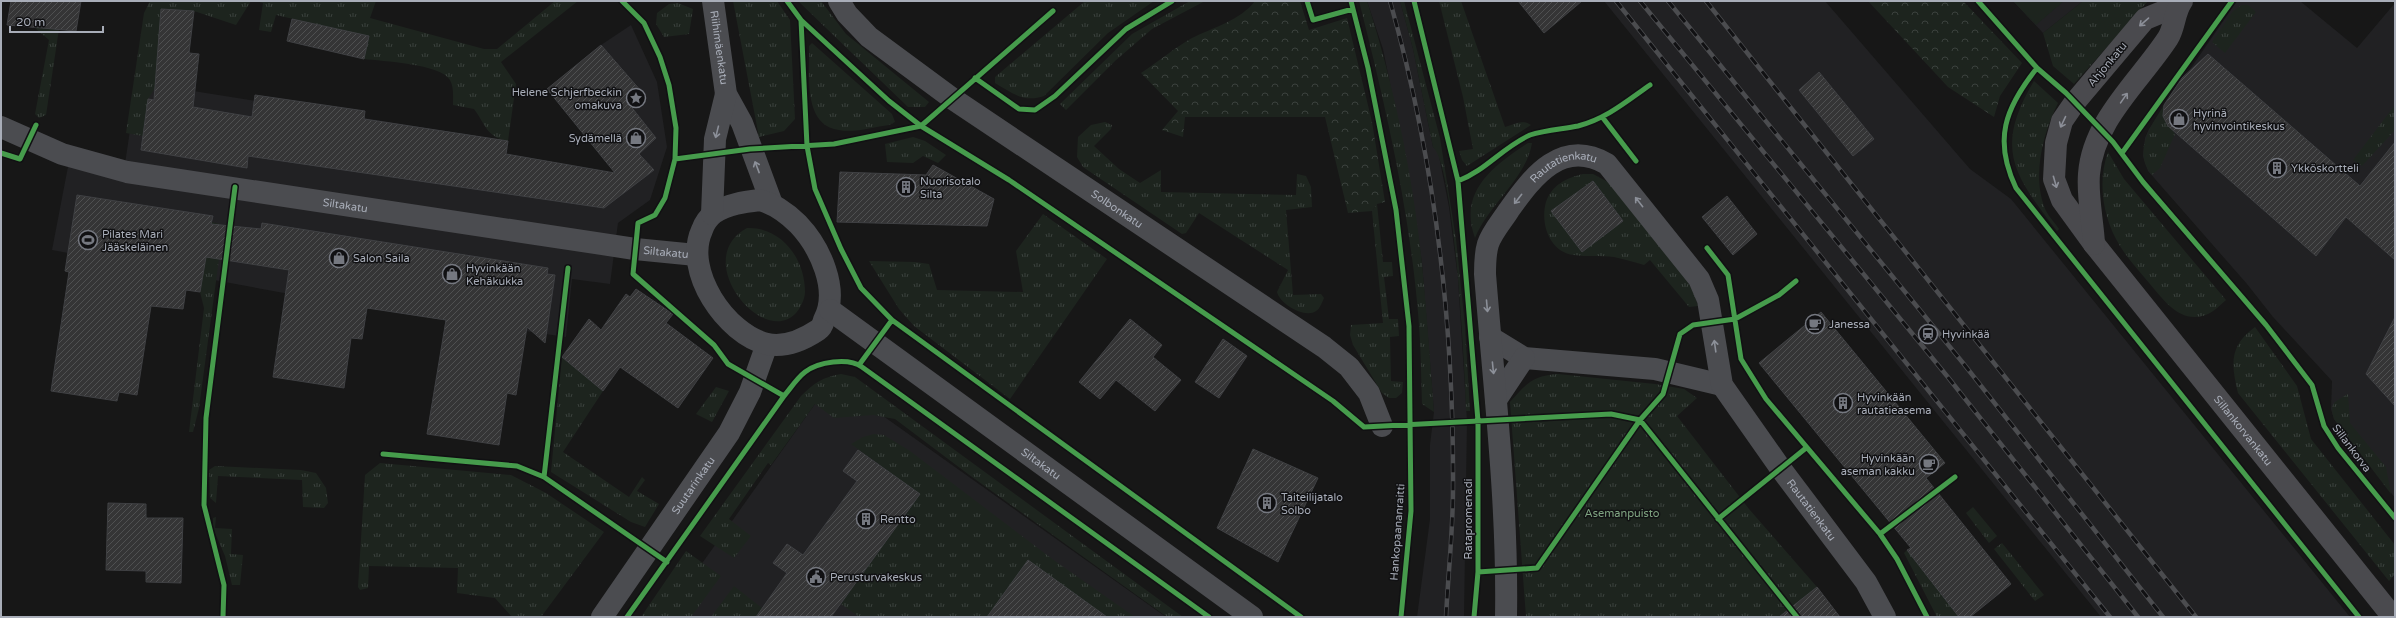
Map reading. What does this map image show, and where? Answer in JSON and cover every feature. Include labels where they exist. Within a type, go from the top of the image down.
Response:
[{"type":"main road","name":"Ahjonkatu","points":[[2056,143],[2062,121],[2075,102],[2145,19],[2180,3]]},
{"type":"main road","name":"Ahjonkatu","points":[[2094,244],[2089,175],[2091,158],[2096,142],[2110,117],[2169,37],[2180,3]]},
{"type":"main road","name":"Sillankorvankatu","points":[[2056,143],[2054,179],[2062,200],[2094,244],[2393,617]]},
{"type":"street","name":"Riihimäenkatu","points":[[713,1],[726,94],[742,123],[772,204]]},
{"type":"street","name":"Solbonkatu","points":[[839,1],[848,14],[870,37],[953,99],[1324,347],[1349,367],[1369,393],[1382,426]]},
{"type":"street","name":"Riihimäenkatu","points":[[712,214],[715,139],[726,94]]},
{"type":"street","name":"Siltakatu","points":[[1,127],[62,154],[127,172],[635,249],[696,255]]},
{"type":"street","name":"Rautatienkatu","points":[[1506,617],[1506,571],[1496,400],[1485,274],[1485,256],[1492,234],[1533,179],[1550,164],[1580,155],[1591,156],[1607,164],[1699,278],[1708,300],[1722,385],[1781,469],[1866,582],[1885,617]]},
{"type":"street","points":[[760,200],[772,204],[798,224],[812,243],[828,276],[830,310],[820,328],[802,340],[787,344],[767,344],[743,333],[723,312],[699,273],[696,255],[699,236],[712,214],[727,206],[744,202],[760,200]]},
{"type":"street","name":"Siltakatu","points":[[830,310],[876,345],[1252,617]]},
{"type":"street","points":[[1490,337],[1524,358],[1655,369],[1722,385]]},
{"type":"street","name":"Suutarinkatu","points":[[602,617],[728,433],[750,392],[767,344]]},
{"type":"street","points":[[1496,400],[1524,358]]},
{"type":"shaded area","points":[[1367,1],[1400,1],[1413,49],[1433,147],[1438,151],[1449,207],[1458,279],[1467,421],[1464,617],[1417,617],[1430,519],[1430,445],[1434,412],[1422,263],[1410,182],[1383,49]]},
{"type":"shaded area","points":[[1604,1],[1825,1],[1970,169],[2011,199],[2350,617],[2101,617]]},
{"type":"shaded area","points":[[2013,1],[2083,1],[2043,33]]},
{"type":"shaded area","points":[[2237,1],[2300,1],[2357,48],[2395,3],[2395,498],[2334,419],[2331,409],[2332,381],[2273,317],[2247,284],[2148,171],[2143,156],[2145,138],[2149,129]]},
{"type":"shaded area","points":[[631,25],[657,82],[667,147],[650,200],[618,223],[610,284],[572,279],[566,337],[360,307],[52,250],[71,151],[125,164],[137,82],[508,141],[507,154],[615,173],[656,138],[629,104],[642,91],[601,45]]},
{"type":"shaded area","points":[[855,396],[1166,617],[664,617],[815,404]]},
{"type":"green space","points":[[150,1],[251,1],[236,25],[194,11],[161,9],[155,88],[148,99],[143,136],[126,133],[144,13]]},
{"type":"green space","points":[[256,1],[376,1],[370,18],[484,49],[497,49],[555,1],[578,1],[501,62],[516,84],[508,141],[495,137],[487,130],[474,109],[453,105],[453,92],[450,80],[435,70],[410,64],[364,59],[369,36],[276,15],[271,32],[259,30],[263,3]]},
{"type":"green space","points":[[733,1],[777,1],[790,20],[795,119],[784,131],[759,137]]},
{"type":"green space","points":[[798,1],[821,1],[846,34],[929,102],[925,107],[908,107]]},
{"type":"green space","points":[[1085,1],[1154,1],[1108,33],[1044,96],[1037,98],[1024,98],[995,83],[995,77]]},
{"type":"green space","points":[[1190,1],[1205,1],[1152,29],[1115,61],[1066,110],[1060,104],[1132,34]]},
{"type":"green space","points":[[1255,1],[1300,1],[1309,30],[1347,18],[1372,122],[1385,202],[1377,204],[1372,211],[1348,213],[1325,117],[1185,117],[1183,137],[1162,130],[1178,111],[1141,73],[1192,38],[1226,23],[1242,13]]},
{"type":"green space","points":[[1359,1],[1367,1],[1377,33],[1394,98],[1408,164],[1422,264],[1434,412],[1422,404],[1419,325],[1404,203],[1388,121]]},
{"type":"green space","points":[[1400,1],[1404,1],[1440,138],[1456,239],[1465,326],[1470,411],[1466,411],[1461,315],[1453,229],[1447,191],[1441,163],[1433,147],[1413,49]]},
{"type":"green space","points":[[1439,1],[1461,1],[1505,127],[1521,122],[1531,125],[1467,166],[1462,160],[1459,151],[1473,149],[1463,97]]},
{"type":"green space","points":[[1868,1],[1963,1],[2022,63],[2000,96],[1994,117],[1948,87]]},
{"type":"green space","points":[[2013,1],[2064,1],[2036,25]]},
{"type":"green space","points":[[2083,1],[2148,1],[2074,84],[2053,66],[2043,33]]},
{"type":"green space","points":[[678,3],[693,9],[689,34],[664,37],[656,24],[657,13],[669,4]]},
{"type":"green space","points":[[2242,5],[2248,5],[2256,12],[2225,53],[2212,42],[2233,11]]},
{"type":"green space","points":[[34,27],[59,29],[46,115],[39,118],[35,114],[49,40]]},
{"type":"green space","points":[[812,43],[892,114],[895,122],[889,125],[845,131],[827,126],[819,119],[810,96],[809,46]]},
{"type":"green space","points":[[2034,81],[2058,103],[2044,142],[2039,170],[2039,184],[2042,198],[2047,213],[2059,229],[2057,231],[2029,193],[2014,160],[2012,143],[2015,125],[2022,104]]},
{"type":"green space","points":[[2164,105],[2163,116],[2175,134],[2160,168],[2152,175],[2146,166],[2144,148],[2149,130]]},
{"type":"green space","points":[[2395,105],[2395,130],[2362,166],[2353,160]]},
{"type":"green space","points":[[1105,122],[1112,125],[1111,129],[1094,146],[1119,169],[1140,183],[1161,170],[1161,192],[1296,195],[1297,174],[1306,176],[1311,187],[1312,207],[1286,210],[1293,295],[1321,294],[1324,298],[1319,309],[1311,313],[1300,312],[1283,301],[1277,292],[1288,270],[1199,213],[1186,233],[1182,234],[1083,167],[1077,157],[1078,137],[1091,125]]},
{"type":"green space","points":[[913,137],[925,141],[946,155],[938,163],[923,156],[913,163],[887,162],[885,144]]},
{"type":"green space","points":[[1528,143],[1532,143],[1523,168],[1489,214],[1475,238],[1471,222],[1471,207],[1475,194],[1491,171]]},
{"type":"green space","points":[[2108,152],[2124,179],[2226,300],[2212,312],[2200,317],[2195,317],[2181,314],[2175,310],[2159,295],[2123,251],[2109,224],[2102,188]]},
{"type":"green space","points":[[1583,174],[1593,174],[1608,182],[1646,225],[1672,258],[1693,291],[1698,306],[1689,307],[1650,260],[1644,265],[1614,257],[1574,255],[1565,253],[1558,248],[1548,235],[1544,219],[1546,202],[1552,191],[1560,183]],"holes":[[[1593,181],[1623,221],[1582,252],[1552,211]]]},
{"type":"green space","points":[[1377,204],[1383,262],[1392,262],[1393,276],[1384,277],[1389,319],[1398,319],[1399,336],[1390,337],[1391,381],[1403,382],[1402,393],[1396,398],[1389,398],[1382,393],[1353,345],[1350,335],[1351,325],[1383,323],[1372,211]]},
{"type":"green space","points":[[1043,214],[1107,259],[1010,399],[914,326],[899,309],[869,261],[915,262],[929,264],[937,290],[1023,292],[1016,251]]},
{"type":"green space","points":[[212,222],[220,224],[223,229],[199,408],[193,432],[189,432],[204,308],[200,292]]},
{"type":"green space","points":[[747,228],[760,229],[781,239],[796,257],[801,268],[805,292],[803,301],[795,314],[781,321],[766,319],[750,309],[737,295],[728,278],[726,259],[731,242]]},
{"type":"green space","points":[[2255,327],[2297,386],[2311,439],[2395,545],[2395,574],[2389,581],[2238,393],[2233,364],[2234,356],[2240,341]]},
{"type":"green space","points":[[562,357],[603,391],[563,452],[629,497],[642,477],[645,480],[637,491],[659,504],[645,527],[631,522],[551,472]]},
{"type":"green space","points":[[841,374],[855,377],[1183,617],[1167,617],[968,474],[895,419],[873,415],[834,418],[815,404],[771,465],[768,463],[729,519],[751,536],[734,558],[700,536],[801,396],[819,381]]},
{"type":"green space","name":"Asemanpuisto","points":[[1558,374],[1655,384],[1684,389],[1697,398],[1677,416],[1749,509],[1817,587],[1806,617],[1526,617],[1510,402],[1526,385],[1536,379]]},
{"type":"green space","points":[[716,387],[729,391],[712,422],[696,414]]},
{"type":"green space","points":[[2348,394],[2350,423],[2386,467],[2391,494],[2334,419],[2332,409],[2334,404],[2336,401]]},
{"type":"green space","points":[[874,434],[884,435],[910,451],[1055,561],[1135,617],[1107,617],[1028,560],[987,617],[859,617],[841,604],[920,494],[851,444],[863,437]]},
{"type":"green space","points":[[380,463],[511,475],[546,493],[604,532],[541,617],[512,617],[495,598],[457,593],[458,568],[369,566],[368,588],[360,590],[358,587],[365,475]]},
{"type":"green space","points":[[215,466],[301,470],[316,473],[326,488],[328,503],[324,508],[303,507],[302,480],[218,476],[216,503],[210,498],[209,470]]},
{"type":"green space","points":[[1973,507],[1997,536],[1989,543],[1966,513]]},
{"type":"green space","points":[[216,517],[215,528],[232,529],[231,554],[243,555],[240,585],[232,585],[225,556],[213,528],[213,518]]},
{"type":"green space","points":[[2002,543],[2044,595],[2035,601],[1994,549]]},
{"type":"green space","points":[[1907,550],[1959,617],[1937,617],[1904,553]]},
{"type":"green space","points":[[686,551],[721,576],[691,617],[641,617]]},
{"type":"green space","points":[[734,586],[762,608],[755,617],[711,617]]},
{"type":"building","points":[[11,1],[81,1],[76,31],[7,25]]},
{"type":"building","points":[[1518,1],[1582,1],[1544,33]]},
{"type":"building","points":[[161,9],[194,11],[189,53],[199,54],[193,107],[252,117],[255,95],[365,111],[364,119],[508,141],[506,154],[615,173],[547,89],[601,45],[642,92],[629,104],[656,138],[639,154],[654,170],[604,208],[248,156],[247,168],[141,150],[148,99],[154,100]]},
{"type":"building","points":[[292,19],[369,36],[364,59],[287,41]]},
{"type":"building","name":"Ykköskortteli","points":[[2208,54],[2360,186],[2395,142],[2395,260],[2346,217],[2316,256],[2168,126],[2163,116],[2164,105],[2182,78]]},
{"type":"building","points":[[1819,72],[1874,139],[1853,156],[1799,90]]},
{"type":"building","name":"Nuorisotalo Silta","points":[[933,165],[994,199],[987,226],[837,222],[840,172],[926,175]]},
{"type":"building","points":[[1593,181],[1623,221],[1582,252],[1551,211]]},
{"type":"building","points":[[77,195],[213,216],[211,224],[261,229],[262,223],[548,268],[547,274],[555,275],[545,343],[527,327],[516,395],[507,393],[499,445],[427,434],[446,320],[367,308],[362,339],[351,338],[344,388],[273,377],[289,270],[206,257],[200,292],[186,290],[183,309],[151,306],[137,395],[119,392],[117,401],[51,391],[69,272],[65,271]]},
{"type":"building","points":[[1727,196],[1757,234],[1733,255],[1702,217]]},
{"type":"building","points":[[636,289],[673,314],[666,323],[713,358],[678,408],[620,367],[603,391],[562,357],[589,319],[601,330],[626,294],[630,297]]},
{"type":"building","name":"Hyvinkään rautatieasema","points":[[1821,312],[1945,463],[1926,478],[2011,584],[1970,617],[1959,617],[1907,550],[1911,548],[1759,363]]},
{"type":"building","points":[[2395,317],[2395,406],[2366,374]]},
{"type":"building","points":[[1130,319],[1162,345],[1153,357],[1181,380],[1155,411],[1116,380],[1100,399],[1079,382]]},
{"type":"building","points":[[1223,339],[1247,356],[1219,398],[1195,382]]},
{"type":"building","name":"Taiteilijatalo Solbo","points":[[1253,449],[1318,478],[1278,562],[1217,528]]},
{"type":"building","name":"Rentto","points":[[858,450],[920,494],[831,617],[756,617],[787,573],[773,563],[787,544],[803,555],[857,481],[843,471]]},
{"type":"building","points":[[108,503],[146,504],[146,518],[183,518],[181,583],[146,582],[146,571],[106,570]]},
{"type":"building","points":[[1028,560],[1107,617],[987,617]]},
{"type":"building","points":[[1817,587],[1840,617],[1779,617]]},
{"type":"railway","points":[[1390,1],[1406,61],[1419,121],[1439,243],[1445,304],[1450,366],[1453,489],[1446,617]]},
{"type":"railway","points":[[1616,1],[2110,617]]},
{"type":"railway","points":[[1640,1],[1947,376],[2138,617]]},
{"type":"railway","points":[[1668,1],[1963,363],[2163,617]]},
{"type":"railway","points":[[1706,1],[2196,617]]},
{"type":"cycle path","points":[[622,1],[644,23],[660,57],[669,85],[676,128],[675,159]]},
{"type":"cycle path","points":[[787,1],[801,20],[807,146],[815,189],[841,249],[861,288],[892,320],[1301,617]]},
{"type":"cycle path","points":[[975,78],[1019,109],[1035,110],[1055,96],[1126,29],[1172,1]]},
{"type":"cycle path","points":[[1307,1],[1313,20],[1353,9]]},
{"type":"cycle path","name":"Hankopaananraitti","points":[[1351,1],[1368,68],[1396,210],[1409,326],[1411,511],[1401,617]]},
{"type":"cycle path","name":"Ratapromenadi","points":[[1414,1],[1458,181],[1478,421],[1478,572],[1474,617]]},
{"type":"cycle path","name":"Sillankorva","points":[[1978,1],[2037,68],[2066,93],[2113,142],[2143,182],[2266,325],[2312,385],[2324,426],[2338,448],[2395,518]]},
{"type":"cycle path","points":[[2122,153],[2232,1]]},
{"type":"cycle path","points":[[784,396],[728,364],[714,345],[633,274],[638,223],[655,215],[665,198],[675,159],[750,149],[834,144],[921,126],[1053,11]]},
{"type":"cycle path","points":[[801,20],[889,101],[921,126],[1009,180],[1333,401],[1364,427],[1611,414],[1640,420],[1797,617]]},
{"type":"cycle path","points":[[2037,68],[2017,97],[2010,111],[2006,125],[2004,139],[2005,155],[2009,171],[2016,188],[2359,617]]},
{"type":"cycle path","points":[[1458,181],[1468,177],[1520,140],[1536,133],[1578,126],[1598,119],[1616,109],[1650,85]]},
{"type":"cycle path","points":[[1603,118],[1636,161]]},
{"type":"cycle path","points":[[1,153],[20,159],[36,125]]},
{"type":"cycle path","points":[[223,617],[224,585],[204,505],[206,418],[235,187]]},
{"type":"cycle path","points":[[1707,248],[1728,275],[1741,359],[1766,399],[1880,534],[1897,559],[1927,617]]},
{"type":"cycle path","points":[[544,477],[568,268]]},
{"type":"cycle path","points":[[1478,572],[1537,568],[1640,420],[1663,394],[1680,334],[1693,325],[1735,319],[1779,295],[1796,281]]},
{"type":"cycle path","points":[[859,365],[892,320]]},
{"type":"cycle path","points":[[627,617],[796,380],[802,374],[817,366],[833,362],[849,362],[862,367],[1209,617]]},
{"type":"cycle path","points":[[1718,519],[1806,448]]},
{"type":"cycle path","points":[[383,454],[517,466],[544,477],[667,562]]},
{"type":"cycle path","points":[[1880,534],[1955,477]]},
{"type":"place","name":"Helene Schjerfbeckin omakuva","points":[[636,98]]},
{"type":"place","name":"Hyrinä hyvinvointikeskus","points":[[2179,119]]},
{"type":"place","name":"Sydämellä","points":[[636,138]]},
{"type":"place","name":"Ykköskortteli","points":[[2277,168]]},
{"type":"place","name":"Nuorisotalo Silta","points":[[906,187]]},
{"type":"place","name":"Pilates Mari Jääskeläinen","points":[[88,240]]},
{"type":"place","name":"Salon Saila","points":[[339,258]]},
{"type":"place","name":"Hyvinkään Kehäkukka","points":[[452,274]]},
{"type":"place","name":"Janessa","points":[[1815,324]]},
{"type":"place","name":"Hyvinkää","points":[[1928,334]]},
{"type":"place","name":"Hyvinkään rautatieasema","points":[[1843,403]]},
{"type":"place","name":"Hyvinkään aseman kakku","points":[[1929,464]]},
{"type":"place","name":"Taiteilijatalo Solbo","points":[[1267,503]]},
{"type":"place","name":"Rentto","points":[[866,519]]},
{"type":"place","name":"Perusturvakeskus","points":[[816,577]]}]
